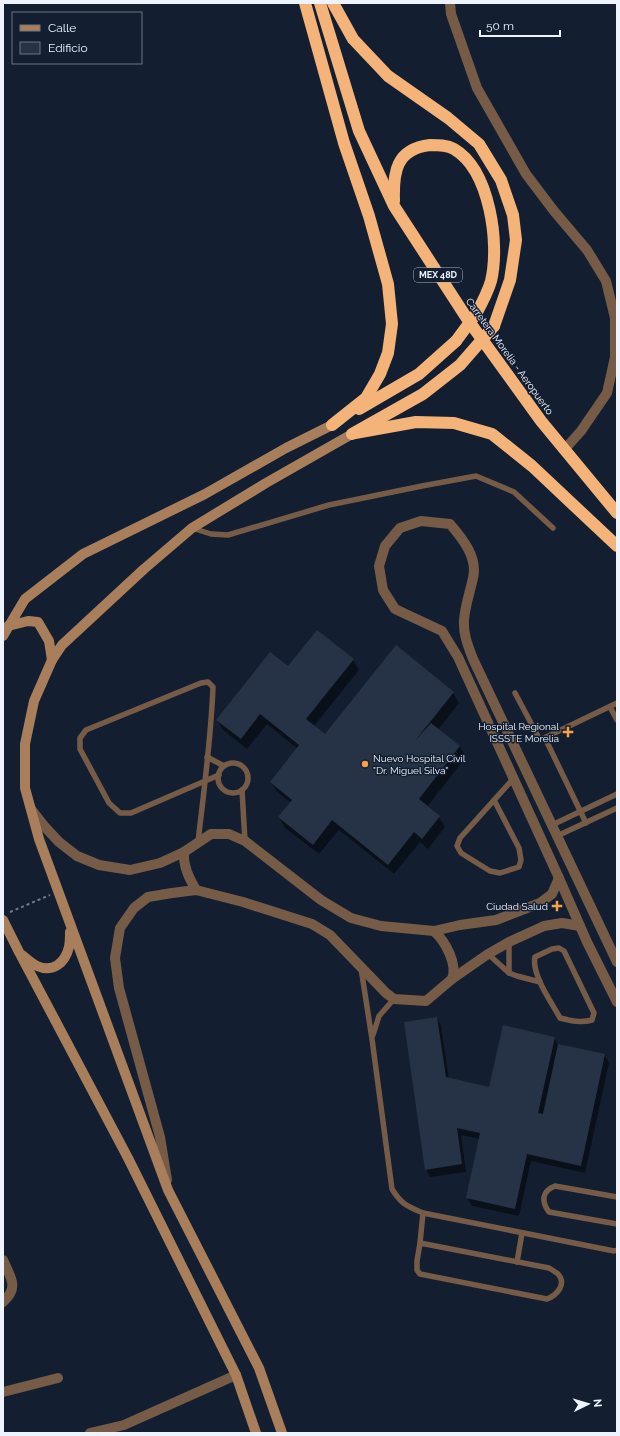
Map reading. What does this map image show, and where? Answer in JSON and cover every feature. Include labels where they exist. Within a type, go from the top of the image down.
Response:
[{"type":"highway","points":[[306,3],[344,143],[369,216],[388,284],[392,324],[388,353],[380,374],[366,398],[332,425]]},
{"type":"highway","name":"Carretera Morelia - Aeropuerto","points":[[320,3],[359,131],[394,206],[468,320],[541,421],[617,513]]},
{"type":"highway","points":[[334,3],[353,39],[388,76],[448,118],[479,144],[501,180],[513,215],[516,240],[510,280],[494,326],[460,365],[423,394],[352,434]]},
{"type":"highway","points":[[332,425],[419,374],[456,341],[476,314],[491,281],[495,258],[495,243],[487,198],[472,166],[453,148],[439,144],[425,146],[411,151],[403,157],[396,170],[393,183],[394,206]]},
{"type":"highway","points":[[352,434],[416,422],[454,423],[492,434],[532,466],[617,546]]},
{"type":"street","points":[[450,3],[452,14],[477,88],[526,174],[554,211],[587,250],[606,281],[615,318],[615,357],[607,393],[581,431],[564,450]]},
{"type":"street","points":[[3,636],[25,599],[83,554],[205,494],[286,448],[332,425]]},
{"type":"street","points":[[282,1433],[259,1368],[168,1190],[39,839],[25,788],[25,744],[34,701],[52,660],[62,645],[144,569],[192,528],[266,483],[352,434]]},
{"type":"street","points":[[617,962],[472,659],[465,637],[464,620],[468,597],[474,577],[473,561],[465,541],[450,524],[421,521],[400,528],[385,546],[379,566],[383,590],[395,609],[442,631],[458,657],[580,926],[617,1002]]},
{"type":"street","points":[[8,626],[28,621],[38,622],[49,641],[52,660]]},
{"type":"street","points":[[31,810],[59,842],[77,856],[99,865],[130,870],[160,863],[184,852],[210,834],[230,834],[245,841],[322,900],[352,918],[381,926],[434,931],[496,920],[540,903],[552,894],[559,878]]},
{"type":"street","points":[[184,852],[183,858],[187,875],[196,890]]},
{"type":"street","points":[[168,1190],[160,1137],[118,988],[115,958],[120,928],[134,908],[148,897],[196,890],[243,902],[312,924],[330,935],[386,993],[394,999],[426,1001],[452,979],[488,954],[509,942],[544,926],[562,923],[580,926]]},
{"type":"street","points":[[6,916],[19,952],[128,1158],[236,1375],[256,1433]]},
{"type":"street","points":[[19,952],[35,965],[45,969],[58,966],[69,947],[71,927]]},
{"type":"street","points":[[434,931],[440,936],[450,955],[455,973],[452,979]]},
{"type":"street","points":[[3,1260],[12,1282],[13,1289],[10,1295],[3,1302]]},
{"type":"street","points":[[90,1433],[124,1425],[236,1375]]},
{"type":"street","points":[[3,1392],[58,1378]]},
{"type":"lane","points":[[192,528],[211,534],[228,535],[329,505],[476,476],[514,492],[553,528]]},
{"type":"lane","points":[[198,842],[206,781],[212,715],[213,687],[208,682],[200,683],[86,730],[80,738],[80,749],[109,803],[120,813],[131,813],[206,781],[219,775]]},
{"type":"lane","points":[[515,692],[540,740],[617,703]]},
{"type":"lane","points":[[610,706],[617,720]]},
{"type":"lane","points":[[545,738],[586,823]]},
{"type":"lane","points":[[207,757],[224,766]]},
{"type":"lane","points":[[242,790],[232,793],[223,789],[218,780],[224,766],[234,763],[243,767],[247,776],[247,781],[242,790],[245,841]]},
{"type":"lane","points":[[494,800],[518,848],[521,860],[519,867],[500,873],[490,871],[461,853],[457,846],[460,838],[494,800],[514,778]]},
{"type":"lane","points":[[552,825],[617,794]]},
{"type":"lane","points":[[557,836],[617,808]]},
{"type":"lane","points":[[509,942],[510,973]]},
{"type":"lane","points":[[488,954],[510,973],[540,982],[560,1018],[573,1022],[592,1020],[594,1013],[564,951],[559,948],[552,949],[535,957],[535,968],[540,982]]},
{"type":"lane","points":[[361,967],[392,1189],[398,1199],[407,1206],[423,1213],[614,1251],[617,1250]]},
{"type":"lane","points":[[372,1039],[374,1027],[379,1016],[394,999]]},
{"type":"lane","points":[[617,1197],[555,1186],[548,1189],[545,1194],[544,1201],[549,1212],[617,1224]]},
{"type":"lane","points":[[420,1243],[549,1268],[558,1274],[561,1281],[561,1287],[555,1296],[547,1299],[420,1274],[417,1270],[423,1213]]},
{"type":"lane","points":[[517,1262],[522,1233]]},
{"type":"path","points":[[6,916],[58,892]]},
{"type":"building","name":"Nuevo Hospital Civil \"Dr. Miguel Silva\"","points":[[317,630],[354,659],[306,719],[325,734],[396,645],[454,692],[414,742],[431,723],[460,746],[419,799],[440,816],[422,839],[414,832],[388,865],[332,820],[313,845],[278,817],[292,800],[270,782],[299,745],[260,714],[241,739],[216,720],[270,652],[288,666]]},
{"type":"building","points":[[437,1017],[446,1077],[489,1087],[503,1025],[555,1037],[538,1113],[543,1114],[558,1044],[605,1054],[581,1166],[527,1154],[515,1209],[466,1198],[480,1133],[457,1128],[462,1164],[425,1170],[404,1022]]},
{"type":"place","name":"Hospital Regional ISSSTE Morelia","points":[[568,732]]},
{"type":"place","name":"Nuevo Hospital Civil \"Dr. Miguel Silva\"","points":[[365,764]]},
{"type":"place","name":"Ciudad Salud","points":[[557,906]]}]
